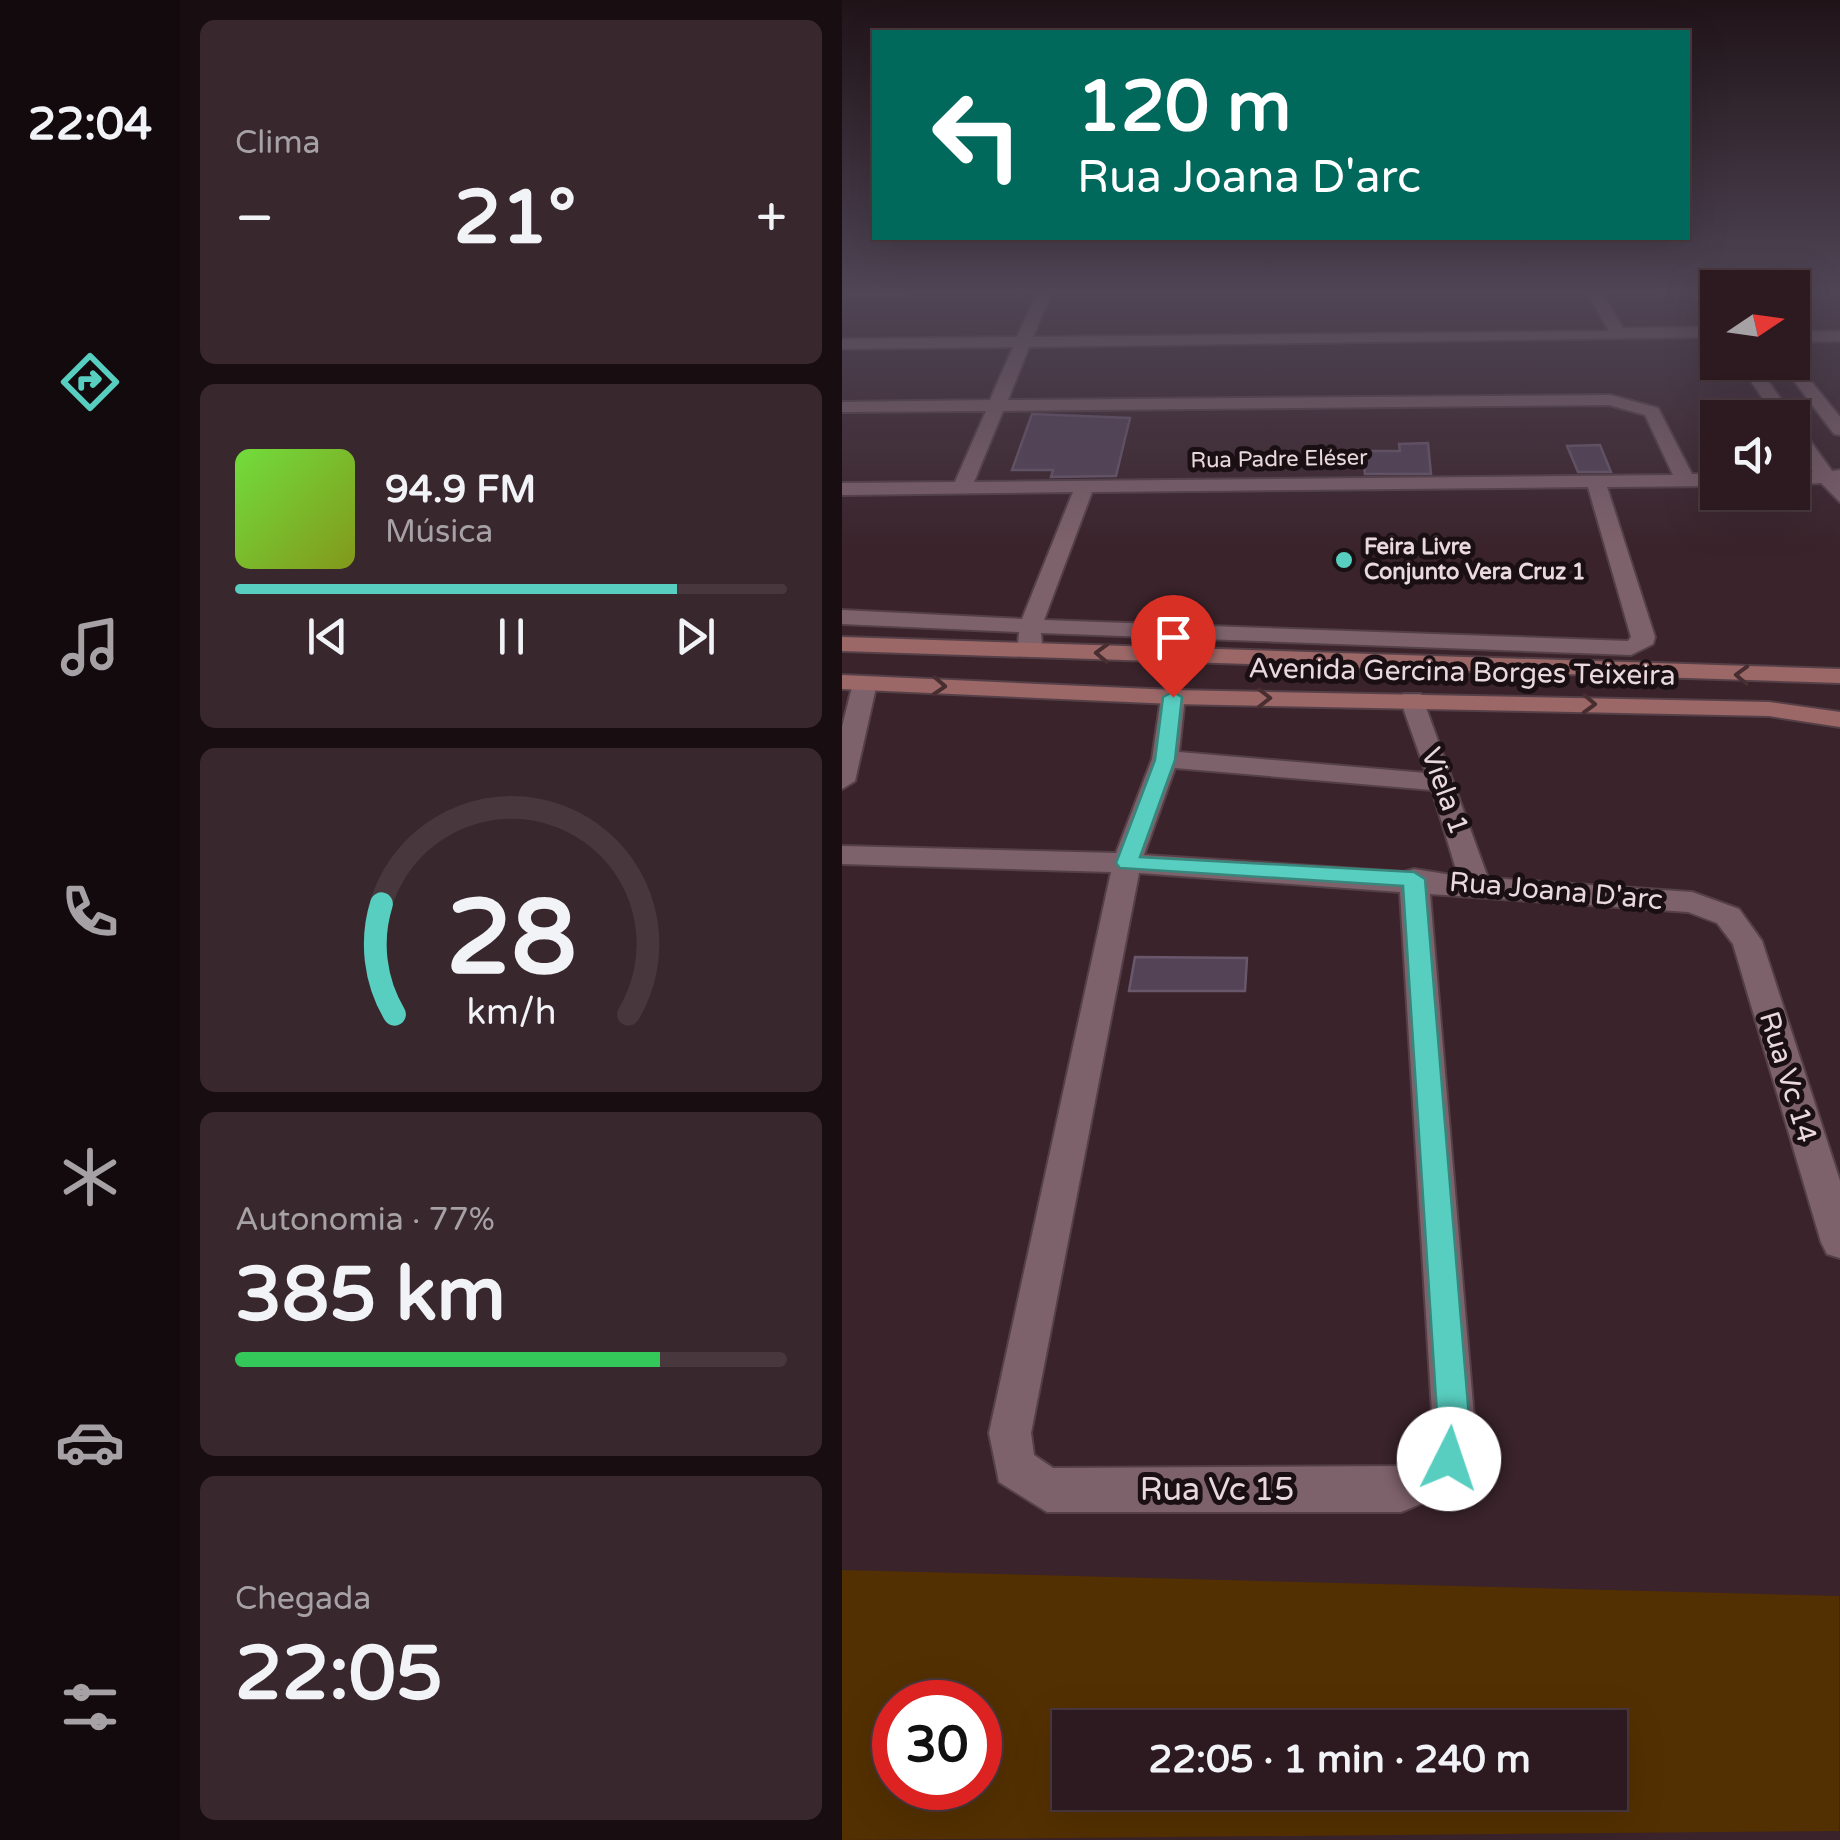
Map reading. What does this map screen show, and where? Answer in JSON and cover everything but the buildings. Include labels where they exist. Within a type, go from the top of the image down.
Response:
[{"type":"main road","name":"Avenida Gercina Borges Teixeira","points":[[842,644],[1030,639],[1840,676]]},
{"type":"main road","name":"Avenida Gercina Borges Teixeira","points":[[854,682],[1173,697],[1412,698],[1769,709],[1840,720]]},
{"type":"street","points":[[962,488],[1009,379]]},
{"type":"street","points":[[1802,380],[1840,430]]},
{"type":"street","points":[[842,408],[1610,400],[1652,412],[1686,480]]},
{"type":"street","points":[[1810,449],[1834,477],[1840,496]]},
{"type":"street","name":"Rua Padre Eléser","points":[[842,489],[1700,480]]},
{"type":"street","points":[[842,617],[1030,639],[1631,648],[1641,644],[1644,636],[1596,482]]},
{"type":"street","points":[[1030,639],[1085,486]]},
{"type":"street","points":[[842,781],[854,682]]},
{"type":"street","name":"Rua Vc 15","points":[[1173,697],[1165,760],[1127,863],[1010,1434],[1014,1467],[1047,1490],[1401,1490],[1432,1480],[1449,1459],[1454,1430],[1414,879]]},
{"type":"street","name":"Viela 1","points":[[1412,698],[1442,783],[1456,808],[1475,884]]},
{"type":"street","points":[[1165,760],[1442,783]]},
{"type":"street","name":"Rua Joana D'arc","points":[[842,854],[1127,863],[1414,879],[1692,902],[1728,916]]},
{"type":"street","name":"Rua Vc 14","points":[[1728,916],[1746,941],[1840,1242]]},
{"type":"shaded area","points":[[842,1570],[1839,1596],[1839,1831],[842,1840]]},
{"type":"place","name":"Feira Livre Conjunto Vera Cruz 1","points":[[1344,560]]},
{"type":"route","points":[[1173,697],[1165,760],[1127,863],[1414,879],[1454,1430],[1449,1459]]}]
